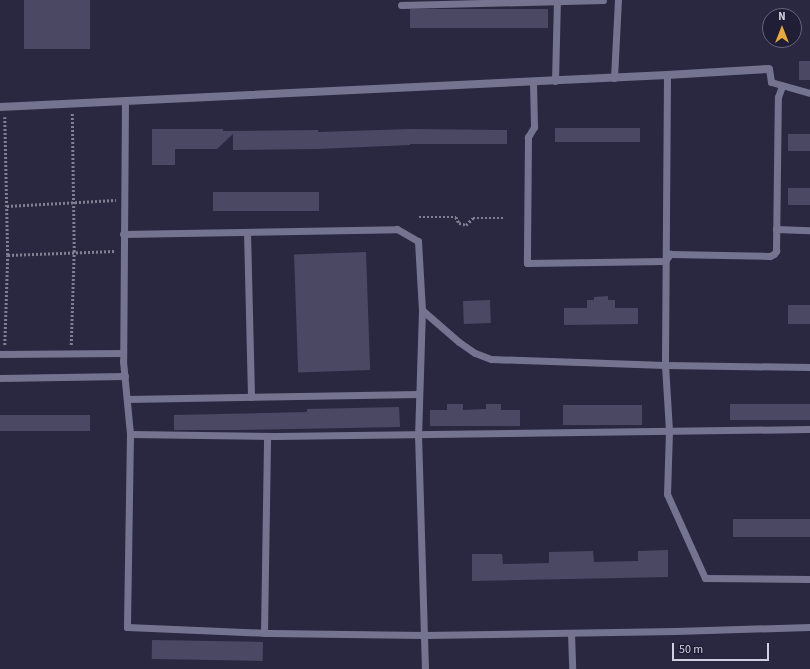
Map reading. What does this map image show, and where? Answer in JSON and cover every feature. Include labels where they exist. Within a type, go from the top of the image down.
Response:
[{"type":"street","points":[[3,106],[667,76],[769,69]]},
{"type":"lane","points":[[401,5],[603,0]]},
{"type":"lane","points":[[614,78],[618,0]]},
{"type":"lane","points":[[555,81],[557,1]]},
{"type":"lane","points":[[769,69],[771,82],[810,93]]},
{"type":"lane","points":[[667,76],[665,261],[665,365],[669,431],[667,494],[705,578],[810,579]]},
{"type":"lane","points":[[533,82],[534,127],[528,138],[527,263],[665,261]]},
{"type":"lane","points":[[665,261],[670,254],[770,256],[776,251],[778,97],[782,86]]},
{"type":"lane","points":[[125,100],[123,200],[123,353],[130,434],[127,627],[264,633],[424,635],[810,627]]},
{"type":"lane","points":[[124,234],[397,229],[418,241],[422,310],[418,434],[425,669]]},
{"type":"lane","points":[[776,229],[810,230]]},
{"type":"lane","points":[[248,232],[251,397]]},
{"type":"lane","points":[[422,310],[459,342],[475,353],[491,359],[665,365],[810,367]]},
{"type":"lane","points":[[3,354],[123,353]]},
{"type":"lane","points":[[0,378],[125,376]]},
{"type":"lane","points":[[127,399],[419,394]]},
{"type":"lane","points":[[130,434],[267,436],[810,429]]},
{"type":"lane","points":[[264,633],[267,436]]},
{"type":"lane","points":[[571,633],[572,669]]},
{"type":"path","points":[[70,354],[74,252],[71,103]]},
{"type":"path","points":[[3,106],[8,255],[3,354]]},
{"type":"path","points":[[7,206],[73,201],[123,200]]},
{"type":"path","points":[[419,217],[456,217],[459,223],[466,225],[473,218],[504,218]]},
{"type":"path","points":[[8,255],[124,251]]},
{"type":"building","points":[[24,0],[90,0],[90,49],[24,49]]},
{"type":"building","points":[[410,9],[548,9],[548,28],[410,28]]},
{"type":"building","points":[[799,61],[810,61],[810,80],[799,80]]},
{"type":"building","points":[[555,128],[640,128],[640,142],[555,142]]},
{"type":"building","points":[[152,129],[223,129],[223,131],[318,130],[318,132],[410,129],[507,130],[507,144],[410,144],[318,149],[233,150],[233,134],[217,149],[175,149],[175,165],[152,165]]},
{"type":"building","points":[[788,134],[810,134],[810,151],[788,151]]},
{"type":"building","points":[[788,188],[810,188],[810,205],[788,205]]},
{"type":"building","points":[[213,192],[319,192],[319,211],[213,211]]},
{"type":"building","points":[[366,252],[370,370],[298,372],[294,255]]},
{"type":"building","points":[[608,296],[608,300],[615,300],[615,308],[638,308],[638,324],[564,325],[564,308],[587,308],[587,300],[594,300],[594,297]]},
{"type":"building","points":[[490,300],[491,323],[464,324],[463,301]]},
{"type":"building","points":[[788,305],[810,305],[810,324],[788,324]]},
{"type":"building","points":[[447,404],[463,404],[463,410],[486,409],[486,404],[501,404],[501,410],[520,410],[520,426],[430,426],[430,410],[447,410]]},
{"type":"building","points":[[730,404],[810,404],[810,420],[730,420]]},
{"type":"building","points":[[563,405],[642,405],[642,425],[563,425]]},
{"type":"building","points":[[399,407],[400,427],[174,430],[174,415],[307,412],[307,409]]},
{"type":"building","points":[[0,415],[90,415],[90,431],[0,431]]},
{"type":"building","points":[[733,519],[810,519],[810,537],[733,537]]},
{"type":"building","points":[[668,550],[668,577],[472,581],[472,554],[502,554],[503,564],[549,563],[549,552],[593,551],[594,562],[638,561],[638,551]]},
{"type":"building","points":[[152,640],[263,642],[263,661],[152,659]]}]
